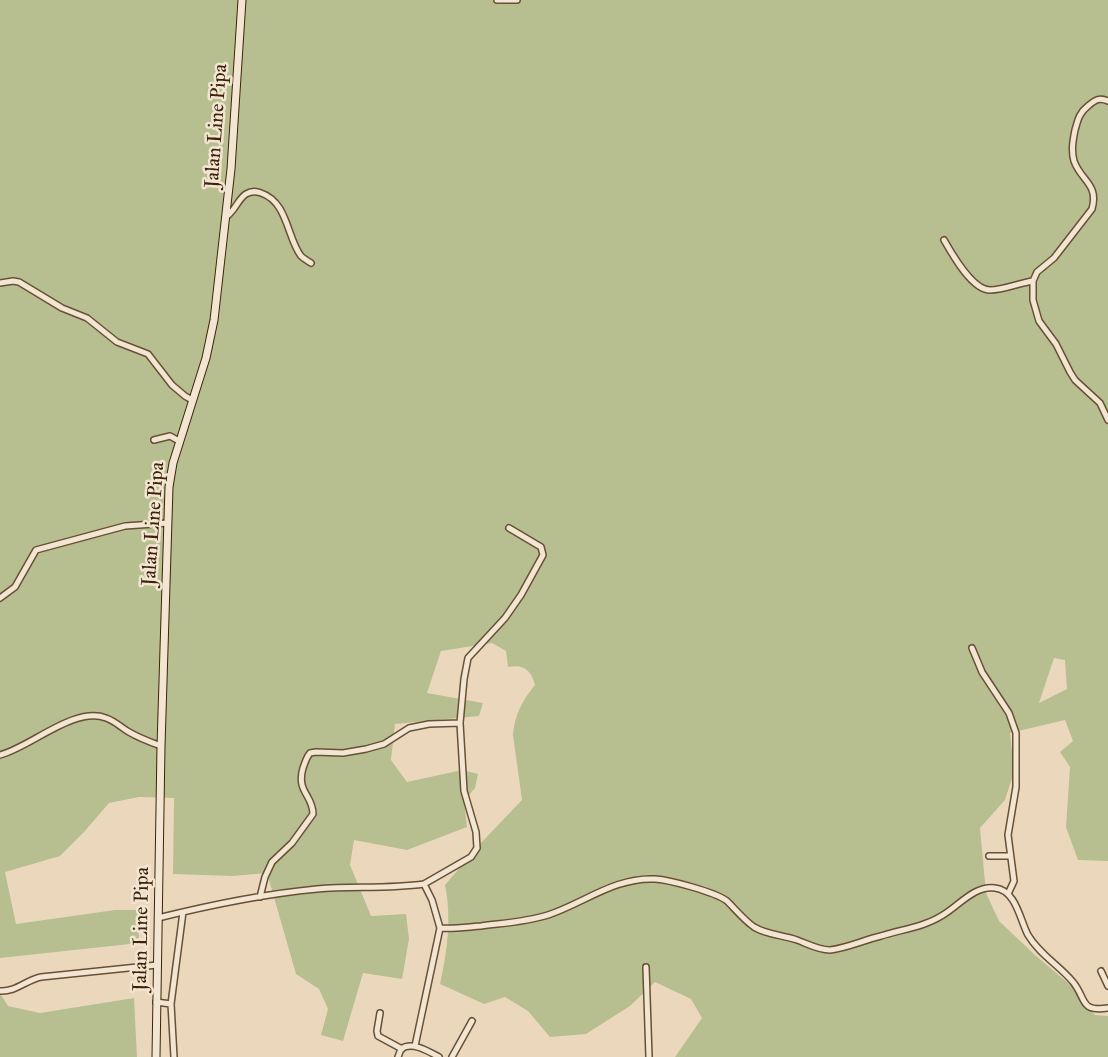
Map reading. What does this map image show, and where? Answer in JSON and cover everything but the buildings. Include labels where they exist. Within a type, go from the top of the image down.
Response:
[{"type":"main road","name":"Jalan Line Pipa","points":[[156,1057],[161,746],[169,487],[173,463],[206,358],[214,320],[231,169],[242,0]]},
{"type":"street","points":[[497,0],[517,0]]},
{"type":"street","points":[[1108,101],[1101,98],[1097,99],[1084,109],[1079,116],[1073,140],[1074,160],[1093,189],[1094,203],[1092,210],[1054,258],[1037,272],[1033,281],[1032,300],[1038,321],[1056,344],[1070,372],[1100,403],[1108,420]]},
{"type":"street","points":[[226,217],[233,212],[242,197],[252,192],[263,194],[279,208],[288,224],[301,256],[311,263]]},
{"type":"street","points":[[944,240],[963,271],[986,290],[996,290],[1033,281]]},
{"type":"street","points":[[0,283],[19,282],[62,308],[86,318],[117,342],[148,354],[172,385],[192,400]]},
{"type":"street","points":[[154,440],[170,436],[179,441]]},
{"type":"street","points":[[0,598],[15,587],[36,550],[125,526],[168,523]]},
{"type":"street","points":[[158,918],[260,896],[316,889],[396,887],[424,884],[471,857],[477,848],[476,832],[464,790],[460,723],[465,670],[468,658],[505,618],[521,595],[543,555],[541,547],[509,528]]},
{"type":"street","points":[[972,648],[982,672],[1009,713],[1016,733],[1016,787],[1008,836],[1014,881],[1008,894]]},
{"type":"street","points":[[0,755],[73,720],[93,715],[106,718],[131,733],[161,746]]},
{"type":"street","points":[[260,896],[265,877],[272,862],[292,843],[313,814],[312,806],[302,788],[301,780],[305,761],[310,753],[342,753],[366,749],[384,744],[409,728],[429,724],[460,723]]},
{"type":"street","points":[[989,856],[1010,856]]},
{"type":"street","points":[[440,928],[534,920],[564,909],[612,886],[639,880],[657,879],[674,882],[718,896],[749,923],[765,932],[793,939],[821,950],[830,950],[930,922],[973,893],[995,888],[1008,894],[1014,902],[1033,942],[1071,980],[1087,1005],[1095,1009],[1108,1008]]},
{"type":"street","points":[[415,1046],[440,928],[432,900],[424,884]]},
{"type":"street","points":[[174,1057],[170,1004],[182,912]]},
{"type":"street","points":[[0,991],[14,990],[28,981],[41,977],[157,965]]},
{"type":"street","points":[[646,967],[649,1057]]},
{"type":"street","points":[[1101,970],[1108,984]]},
{"type":"street","points":[[156,1002],[170,1004]]},
{"type":"street","points":[[380,1013],[378,1036],[402,1049]]},
{"type":"street","points":[[452,1057],[472,1021]]},
{"type":"street","points":[[398,1057],[402,1049],[408,1046],[415,1046],[439,1057]]},
{"type":"green space","points":[[0,0],[1108,0],[1108,861],[1078,860],[1066,827],[1070,767],[1060,752],[1073,741],[1065,720],[1010,733],[1014,772],[1005,800],[980,828],[986,893],[999,921],[1075,989],[1095,1015],[1108,1016],[1108,1057],[675,1057],[702,1018],[691,999],[655,982],[630,1006],[586,1034],[550,1037],[528,1011],[505,997],[484,1004],[440,984],[448,935],[445,885],[479,845],[522,800],[513,735],[515,721],[520,708],[535,685],[529,672],[523,667],[508,667],[506,651],[492,643],[441,651],[427,693],[483,703],[479,716],[395,724],[391,760],[407,782],[462,770],[478,774],[475,788],[464,801],[467,827],[407,850],[354,840],[350,865],[371,916],[406,914],[409,939],[402,979],[363,973],[343,1041],[321,1035],[328,1009],[319,989],[296,974],[267,873],[233,876],[173,874],[174,798],[139,797],[109,803],[60,856],[5,872],[16,924],[115,910],[138,910],[139,943],[0,958]],"holes":[[[1054,658],[1065,660],[1067,689],[1039,703]]]},
{"type":"green space","points":[[0,993],[8,1006],[40,1013],[134,998],[137,1057],[0,1057]]}]
